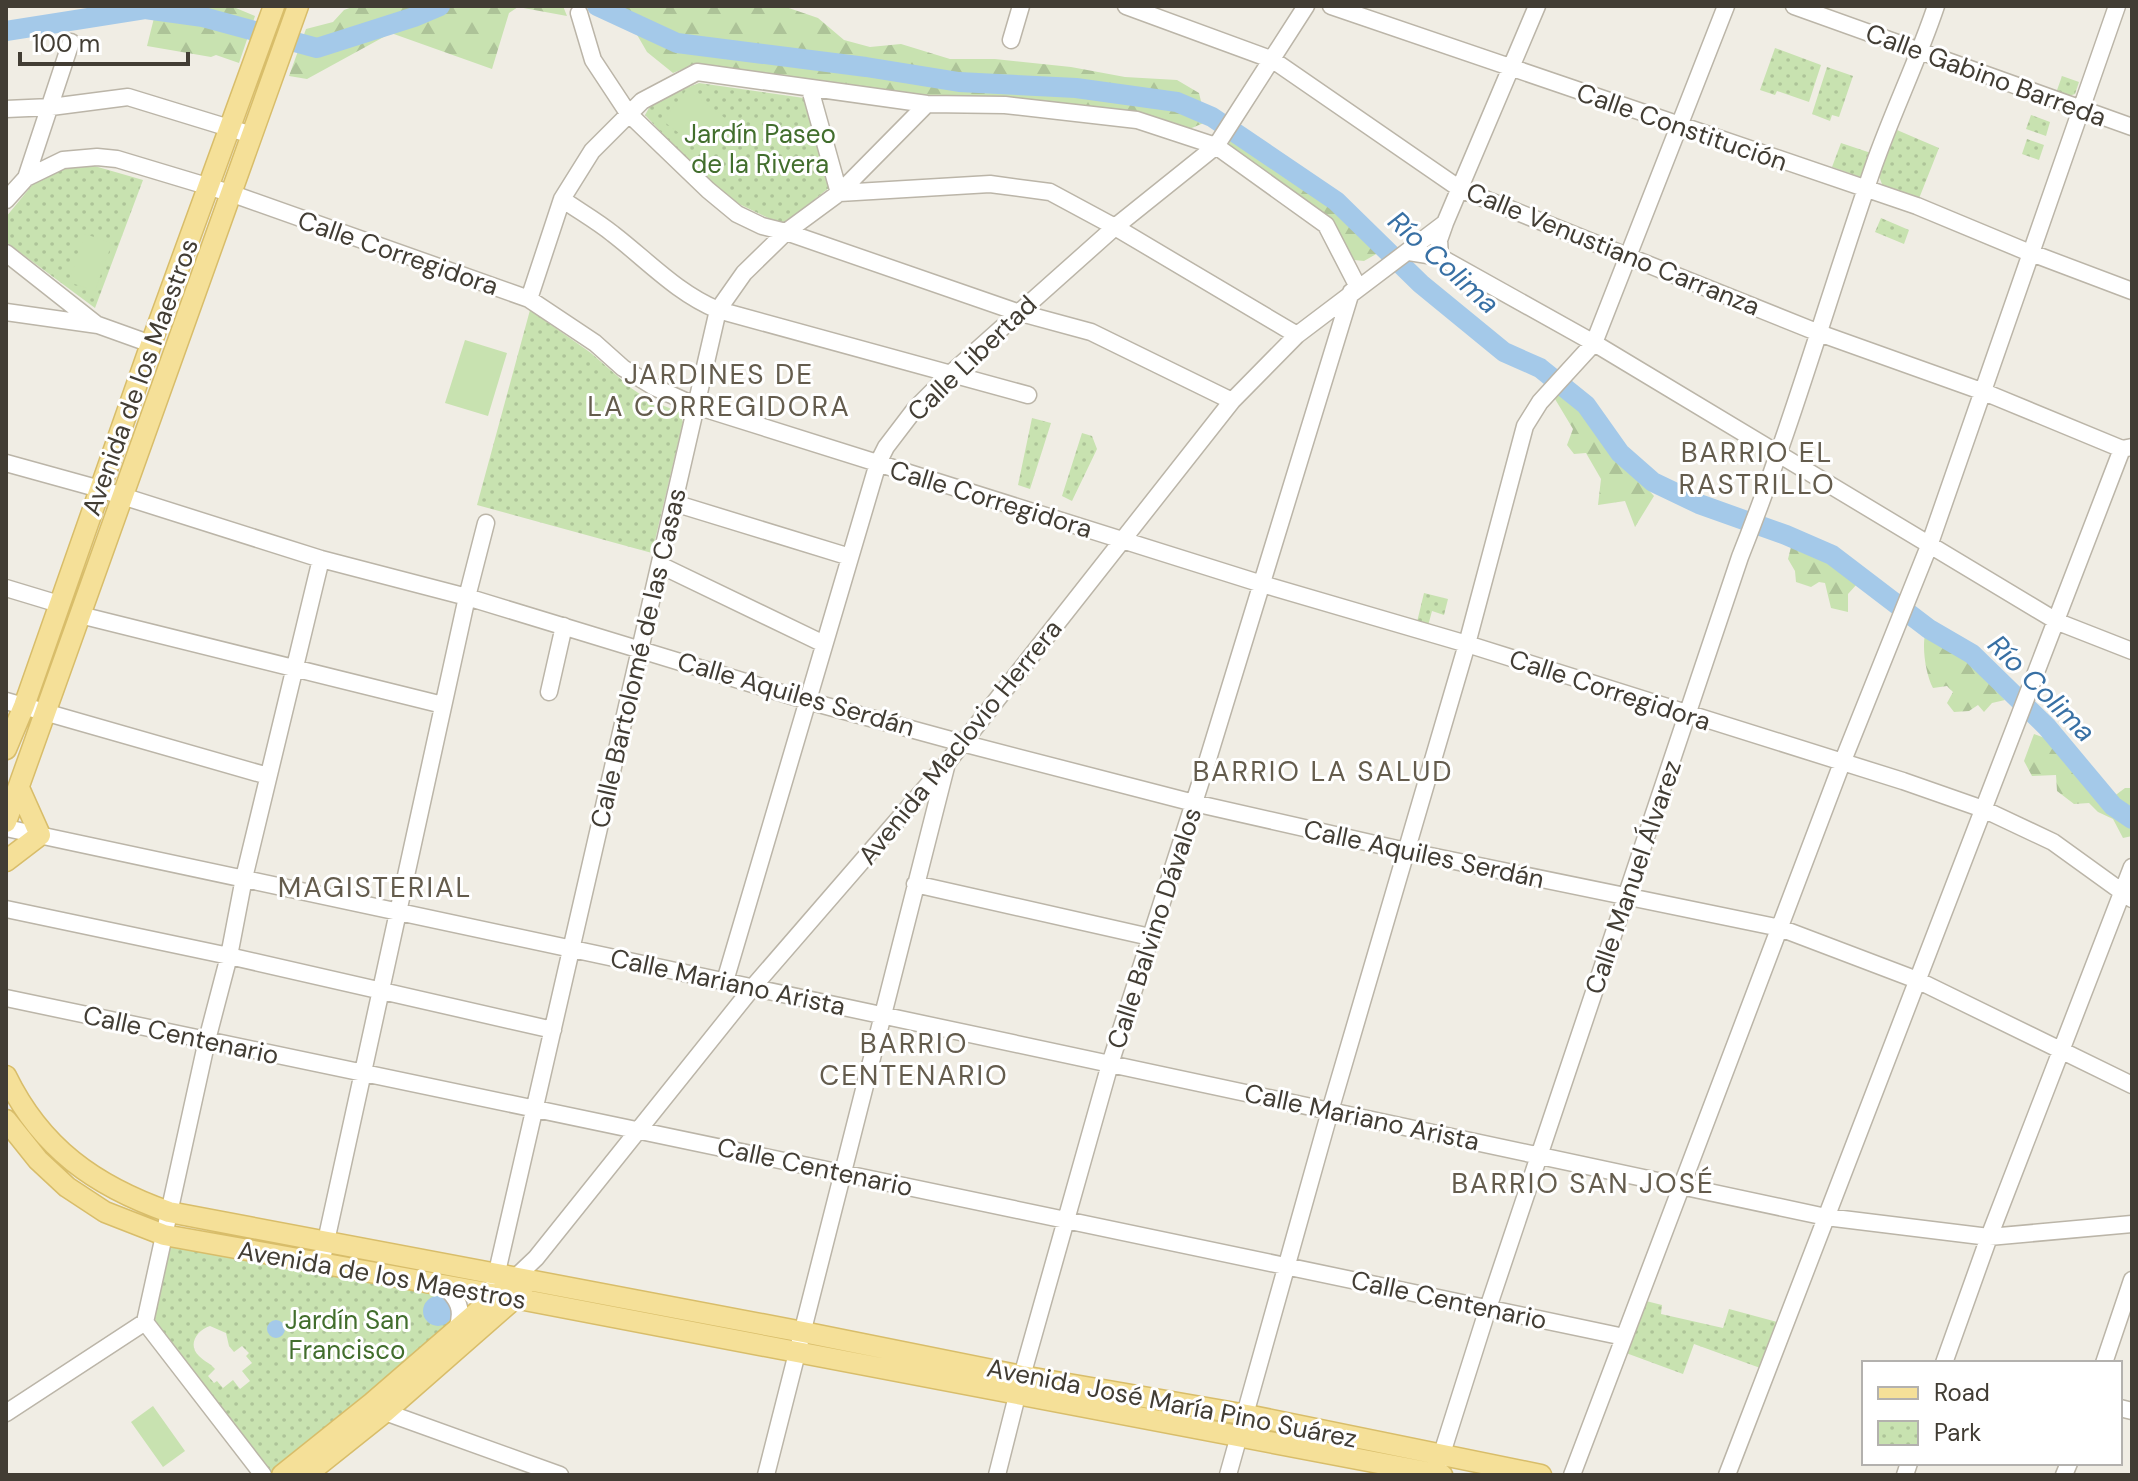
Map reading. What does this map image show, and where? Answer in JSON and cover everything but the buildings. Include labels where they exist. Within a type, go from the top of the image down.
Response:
[{"type":"main road","name":"Avenida de los Maestros","points":[[6,825],[298,6]]},
{"type":"main road","name":"Avenida de los Maestros","points":[[6,749],[15,704],[59,604],[272,13]]},
{"type":"main road","points":[[6,861],[40,835],[19,788]]},
{"type":"main road","name":"Avenida de los Maestros","points":[[6,1076],[39,1129],[72,1162],[138,1201],[169,1212],[326,1241],[509,1286],[800,1342]]},
{"type":"main road","name":"Avenida de los Maestros","points":[[6,1120],[38,1160],[67,1187],[105,1212],[144,1229],[443,1285],[509,1286]]},
{"type":"main road","points":[[282,1475],[379,1408],[457,1329],[509,1286]]},
{"type":"main road","points":[[306,1475],[509,1286]]},
{"type":"main road","name":"Avenida José María Pino Suárez","points":[[800,1342],[1020,1386],[1239,1437],[1439,1470],[1541,1475]]},
{"type":"main road","name":"Avenida José María Pino Suárez","points":[[1020,1386],[1247,1415],[1439,1470]]},
{"type":"street","points":[[1011,40],[1021,6]]},
{"type":"street","name":"Calle Venustiano Carranza","points":[[1126,6],[1273,60],[1460,189],[1819,333],[1984,392],[2127,448]]},
{"type":"street","name":"Calle Libertad","points":[[725,981],[878,463],[886,447],[915,409],[1017,312],[1115,227],[1216,146],[1306,6]]},
{"type":"street","name":"Calle Constitución","points":[[1331,6],[1917,206],[2132,291]]},
{"type":"street","points":[[1440,257],[1439,240],[1445,223],[1537,6]]},
{"type":"street","points":[[1228,1475],[1330,1111],[1467,644],[1525,426],[1540,402],[1594,343],[1726,6]]},
{"type":"street","name":"Calle Gabino Barreda","points":[[1794,6],[2132,127]]},
{"type":"street","name":"Calle Manuel Álvarez","points":[[1439,1470],[1488,1308],[1740,557],[1768,487],[1893,111],[1920,52],[1936,6]]},
{"type":"street","points":[[1572,1475],[1842,763],[1929,546],[2117,6]]},
{"type":"street","points":[[579,13],[593,60],[628,113],[737,214],[762,226],[1017,312],[1091,332],[1232,401]]},
{"type":"street","points":[[6,200],[26,178],[71,42]]},
{"type":"street","points":[[529,299],[562,199],[592,151],[642,101],[697,72],[927,104],[1005,105],[1137,120],[1216,146],[1326,225],[1359,286]]},
{"type":"street","points":[[810,89],[839,193],[990,184],[1050,192],[1297,335]]},
{"type":"street","points":[[6,109],[51,107],[128,97],[252,135]]},
{"type":"street","name":"Calle Bartolomé de las Casas","points":[[509,1286],[535,1109],[718,310],[744,273],[786,232],[839,193],[927,104]]},
{"type":"street","name":"Calle Corregidora","points":[[26,178],[63,160],[97,157],[117,159],[230,193],[529,299],[595,343],[623,368],[654,387],[696,406],[1262,584],[1467,644],[1983,809],[2053,842],[2127,896]]},
{"type":"street","points":[[562,199],[613,233],[659,274],[698,302],[1028,395]]},
{"type":"street","name":"Avenida Maclovio Herrera","points":[[509,1286],[536,1258],[753,987],[947,763],[1232,401],[1297,335],[1445,223]]},
{"type":"street","points":[[1409,252],[1440,257],[1594,343],[2058,622],[2132,651]]},
{"type":"street","points":[[6,253],[98,325]]},
{"type":"street","name":"Calle Balvino Dávalos","points":[[997,1475],[1110,1064],[1359,286]]},
{"type":"street","points":[[6,312],[98,325],[151,344]]},
{"type":"street","points":[[1727,1475],[1983,809],[2127,448]]},
{"type":"street","name":"Calle Aquiles Serdán","points":[[6,463],[123,496],[321,559],[467,597],[808,701],[962,743],[1194,803],[1406,851],[1780,928],[1917,980],[2132,1085]]},
{"type":"street","points":[[674,503],[850,557]]},
{"type":"street","points":[[321,1264],[467,597],[486,523]]},
{"type":"street","points":[[6,1413],[145,1322],[244,878],[321,559]]},
{"type":"street","points":[[660,565],[824,644]]},
{"type":"street","points":[[6,588],[59,604]]},
{"type":"street","points":[[80,615],[443,705]]},
{"type":"street","points":[[549,692],[564,626]]},
{"type":"street","points":[[15,704],[268,776]]},
{"type":"street","points":[[766,1475],[947,763]]},
{"type":"street","name":"Calle Mariano Arista","points":[[6,825],[40,835],[1826,1217],[1989,1237],[2132,1224]]},
{"type":"street","points":[[1945,1361],[2062,1050],[2127,896],[2132,867]]},
{"type":"street","points":[[915,884],[1150,937]]},
{"type":"street","points":[[6,909],[553,1030]]},
{"type":"street","name":"Calle Centenario","points":[[6,998],[1624,1337]]},
{"type":"street","points":[[2105,1361],[2132,1280]]},
{"type":"street","points":[[443,1285],[458,1300],[461,1310],[457,1329]]},
{"type":"street","points":[[145,1322],[263,1475]]},
{"type":"street","points":[[379,1408],[560,1475]]},
{"type":"green space","points":[[157,6],[231,6],[255,16],[239,63],[216,55],[211,57],[147,46]]},
{"type":"green space","points":[[355,6],[563,6],[567,16],[518,7],[509,13],[492,69],[391,33],[307,79],[289,76],[306,29],[333,22],[344,10]]},
{"type":"green space","points":[[783,6],[818,18],[844,40],[870,47],[901,44],[950,59],[995,59],[1071,67],[1125,77],[1177,80],[1199,93],[1206,122],[1187,130],[1145,116],[1000,97],[925,96],[693,65],[673,73],[647,52],[621,7]]},
{"type":"green space","points":[[1775,48],[1821,65],[1809,102],[1777,91],[1775,95],[1760,90]]},
{"type":"green space","points":[[1827,67],[1853,76],[1839,117],[1832,115],[1830,121],[1812,114]]},
{"type":"green space","points":[[2062,76],[2079,82],[2075,94],[2066,97],[2056,93]]},
{"type":"green space","name":"Jardín Paseo de la Rivera","points":[[699,83],[804,98],[830,187],[783,225],[739,204],[700,174],[645,115],[653,101]]},
{"type":"green space","points":[[687,89],[730,122],[707,154],[663,121]]},
{"type":"green space","points":[[2031,115],[2050,122],[2046,136],[2026,129]]},
{"type":"green space","points":[[1897,130],[1939,148],[1918,201],[1883,187],[1879,176]]},
{"type":"green space","points":[[1233,136],[1247,144],[1268,164],[1286,170],[1297,183],[1334,204],[1338,215],[1362,230],[1378,253],[1364,261],[1354,260],[1332,223],[1227,146]]},
{"type":"green space","points":[[2027,139],[2044,145],[2039,160],[2022,154]]},
{"type":"green space","points":[[1841,143],[1871,153],[1863,178],[1832,167]]},
{"type":"green space","points":[[91,165],[143,180],[95,308],[6,242],[6,217],[33,184],[56,168]]},
{"type":"green space","points":[[1881,218],[1909,230],[1904,244],[1875,232]]},
{"type":"green space","points":[[85,234],[112,243],[95,291],[69,282]]},
{"type":"green space","points":[[530,310],[591,353],[647,399],[679,412],[683,422],[652,553],[477,505]]},
{"type":"green space","points":[[465,340],[507,353],[488,416],[445,403]]},
{"type":"green space","points":[[1561,392],[1584,409],[1622,461],[1654,496],[1635,527],[1625,501],[1598,505],[1601,479],[1586,453],[1574,454],[1567,445],[1573,429],[1555,399]]},
{"type":"green space","points":[[1032,418],[1051,423],[1030,489],[1018,485]]},
{"type":"green space","points":[[1082,433],[1092,436],[1097,449],[1072,501],[1062,496]]},
{"type":"green space","points":[[1791,547],[1828,558],[1857,584],[1848,594],[1848,612],[1831,608],[1825,583],[1819,582],[1811,587],[1796,582],[1795,571],[1788,559]]},
{"type":"green space","points":[[1424,593],[1448,599],[1444,615],[1432,611],[1428,626],[1417,622]]},
{"type":"green space","points":[[1925,635],[1970,662],[2005,700],[1992,703],[1984,712],[1978,705],[1969,711],[1954,712],[1947,703],[1953,692],[1947,686],[1933,688],[1931,683],[1924,654]]},
{"type":"green space","points":[[2034,734],[2053,741],[2077,756],[2088,781],[2102,785],[2113,797],[2125,788],[2132,788],[2132,836],[2123,838],[2113,819],[2098,812],[2089,803],[2074,804],[2057,791],[2056,775],[2032,776],[2024,761]]},
{"type":"green space","name":"Jardín San Francisco","points":[[170,1244],[448,1294],[457,1319],[269,1475],[148,1336]],"holes":[[[210,1326],[226,1333],[234,1352],[242,1346],[249,1353],[246,1356],[252,1363],[242,1371],[250,1381],[240,1389],[233,1380],[223,1388],[217,1381],[214,1383],[208,1376],[215,1369],[195,1352],[195,1338],[205,1328]]]},
{"type":"green space","points":[[1646,1301],[1662,1305],[1661,1314],[1723,1328],[1729,1309],[1781,1323],[1763,1369],[1694,1344],[1683,1374],[1626,1353]]},
{"type":"green space","points":[[153,1406],[185,1451],[163,1467],[131,1422]]},
{"type":"water","points":[[438,1296],[444,1297],[452,1305],[452,1317],[444,1325],[438,1326],[432,1325],[424,1317],[423,1311],[424,1305],[432,1297]]},
{"type":"water","points":[[276,1320],[285,1329],[276,1338],[267,1329]]},
{"type":"waterway","name":"Río Colima","points":[[6,31],[145,9],[203,17],[317,48],[440,6]]},
{"type":"waterway","name":"Río Colima","points":[[597,6],[677,43],[959,82],[1076,88],[1177,102],[1212,117],[1336,201],[1421,284],[1504,352],[1540,368],[1586,405],[1620,453],[1653,482],[1699,504],[1832,555],[1929,629],[1972,654],[2047,727],[2113,806],[2132,819]]},
{"type":"district","name":"JARDINES DE LA CORREGIDORA","points":[[719,390]]},
{"type":"district","name":"BARRIO EL RASTRILLO","points":[[1757,468]]},
{"type":"district","name":"BARRIO LA SALUD","points":[[1323,771]]},
{"type":"district","name":"MAGISTERIAL","points":[[375,887]]},
{"type":"district","name":"BARRIO CENTENARIO","points":[[914,1059]]},
{"type":"district","name":"BARRIO SAN JOSÉ","points":[[1583,1183]]}]
